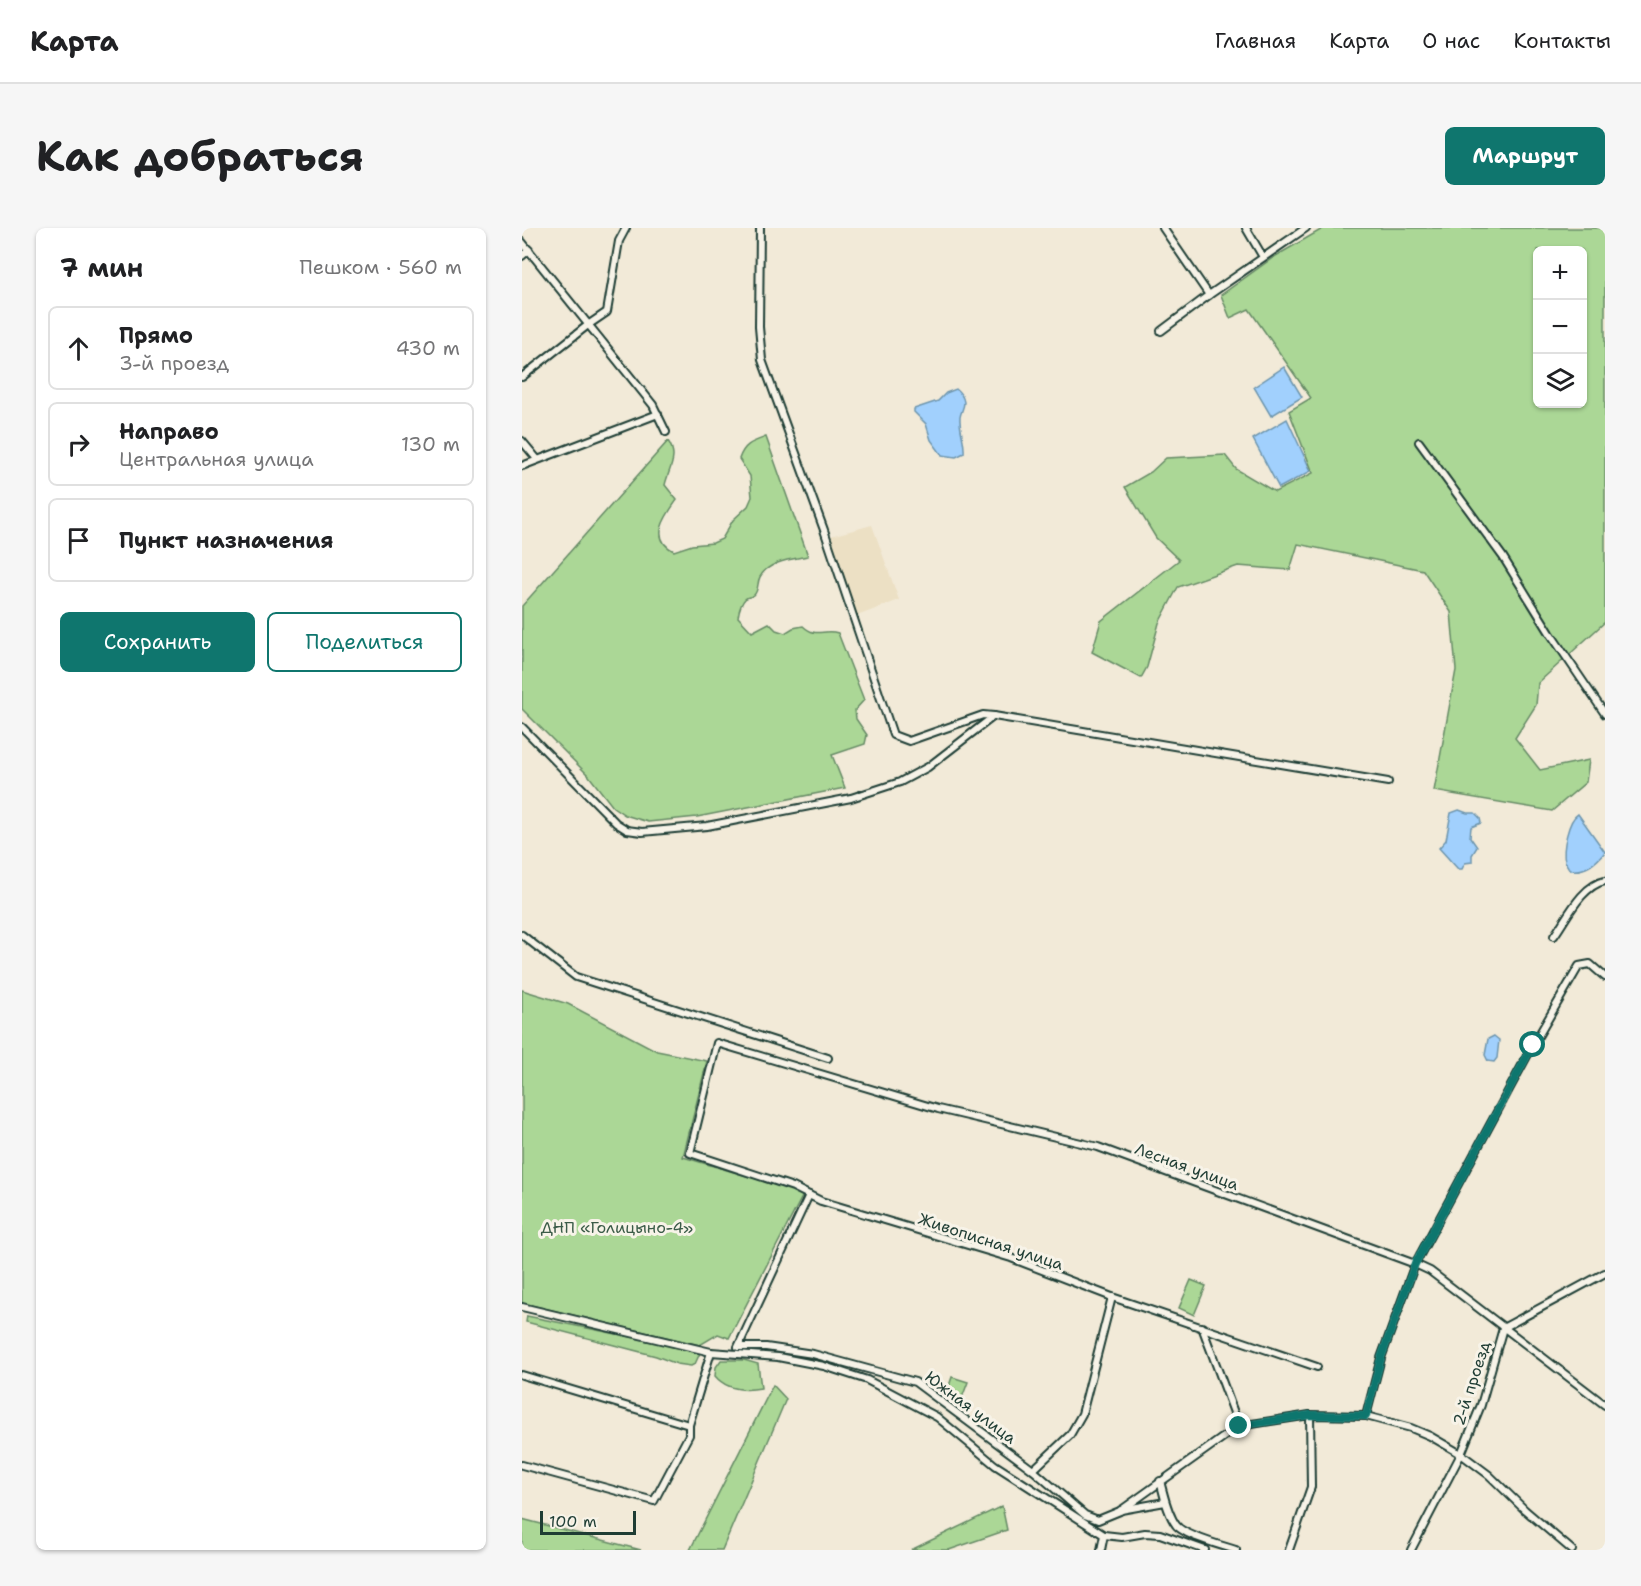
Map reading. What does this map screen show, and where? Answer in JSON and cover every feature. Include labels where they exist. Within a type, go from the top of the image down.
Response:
[{"type":"street","points":[[522,377],[607,312],[619,241],[626,228]]},
{"type":"street","points":[[760,228],[759,327],[762,360],[825,530],[893,735],[909,741],[982,715],[994,716],[1388,782]]},
{"type":"street","points":[[1163,228],[1209,295]]},
{"type":"street","points":[[1246,228],[1263,257]]},
{"type":"street","points":[[1161,331],[1306,228]]},
{"type":"street","points":[[522,242],[658,414],[666,432]]},
{"type":"street","points":[[522,256],[529,250]]},
{"type":"street","points":[[522,466],[658,414]]},
{"type":"street","points":[[522,441],[537,459]]},
{"type":"street","points":[[1419,442],[1503,557],[1550,633],[1605,714]]},
{"type":"street","points":[[522,727],[616,823],[627,830],[642,832],[706,826],[851,798],[877,790],[900,782],[928,767],[994,716]]},
{"type":"street","points":[[1554,936],[1578,899],[1605,881]]},
{"type":"street","points":[[522,935],[576,977],[828,1058]]},
{"type":"street","points":[[1366,1416],[1381,1358],[1415,1264],[1522,1065],[1579,966],[1590,964],[1605,977]]},
{"type":"street","name":"Лесная улица","points":[[690,1153],[717,1043],[938,1109],[1098,1147],[1430,1271],[1605,1405]]},
{"type":"street","name":"Живописная улица","points":[[690,1153],[793,1187],[821,1201],[1011,1258],[1112,1298],[1317,1367]]},
{"type":"street","name":"Южная улица","points":[[809,1195],[738,1347],[766,1347],[813,1354],[915,1382],[1033,1470],[1084,1515],[1098,1520],[1120,1511]]},
{"type":"street","name":"2-й проезд","points":[[1412,1550],[1461,1454],[1481,1405],[1503,1328],[1605,1273]]},
{"type":"street","points":[[1033,1470],[1070,1435],[1082,1414],[1112,1298]]},
{"type":"street","points":[[522,1307],[711,1352],[778,1357],[824,1366],[867,1380],[937,1417],[995,1465],[1104,1535],[1122,1537],[1145,1533],[1160,1534],[1205,1550]]},
{"type":"street","points":[[1202,1327],[1239,1426]]},
{"type":"street","points":[[522,1465],[654,1502],[689,1435],[689,1425],[711,1352]]},
{"type":"street","points":[[522,1375],[689,1425]]},
{"type":"street","points":[[1290,1550],[1311,1487],[1310,1415]]},
{"type":"street","points":[[1120,1511],[1239,1426],[1310,1415],[1366,1416],[1411,1428],[1461,1454],[1489,1475],[1525,1510],[1572,1550]]},
{"type":"street","points":[[1160,1481],[1165,1502],[1176,1527],[1201,1539],[1236,1550]]},
{"type":"street","points":[[1120,1511],[1165,1502]]},
{"type":"street","points":[[1101,1550],[1104,1535]]},
{"type":"shaded area","points":[[872,525],[899,600],[857,616],[831,536]]},
{"type":"green space","points":[[1324,228],[1605,228],[1605,622],[1538,683],[1536,705],[1515,738],[1540,770],[1589,760],[1586,782],[1552,811],[1434,791],[1456,670],[1451,612],[1423,570],[1298,544],[1290,570],[1238,566],[1178,587],[1159,623],[1147,667],[1141,678],[1092,652],[1101,621],[1179,560],[1156,538],[1125,487],[1151,472],[1166,458],[1225,455],[1236,469],[1275,492],[1313,473],[1289,411],[1311,398],[1249,309],[1230,318],[1221,295],[1274,257]]},
{"type":"green space","points":[[766,437],[808,556],[769,567],[759,579],[756,593],[742,603],[738,617],[752,632],[769,623],[776,630],[785,633],[803,626],[816,633],[838,633],[864,700],[855,710],[856,719],[867,735],[865,744],[832,755],[845,788],[697,817],[648,822],[625,815],[613,807],[589,776],[522,709],[522,606],[668,441],[673,457],[665,485],[677,500],[664,520],[662,540],[674,551],[722,539],[733,520],[748,506],[752,497],[750,476],[739,459],[741,454],[749,444]]},
{"type":"green space","name":"ДНП «Голицыно-4»","points":[[522,990],[568,1004],[657,1051],[707,1061],[683,1157],[804,1193],[729,1338],[718,1334],[700,1345],[522,1303]]},
{"type":"green space","points":[[1191,1280],[1206,1286],[1194,1315],[1179,1308]]},
{"type":"green space","points":[[527,1316],[696,1350],[700,1353],[695,1364],[691,1366],[677,1364],[656,1356],[526,1322]]},
{"type":"green space","points":[[721,1360],[744,1360],[758,1364],[761,1388],[736,1388],[720,1381],[715,1376],[716,1367]]},
{"type":"green space","points":[[952,1377],[968,1382],[960,1403],[945,1398]]},
{"type":"green space","points":[[773,1385],[786,1399],[722,1550],[690,1550]]},
{"type":"green space","points":[[1002,1506],[1007,1530],[949,1550],[911,1550]]},
{"type":"green space","points":[[522,1519],[641,1550],[522,1550]]},
{"type":"water","points":[[1284,367],[1302,397],[1271,416],[1254,387]]},
{"type":"water","points":[[956,389],[964,402],[960,422],[964,453],[956,457],[942,455],[931,440],[926,424],[914,412],[914,409],[938,401],[946,393]]},
{"type":"water","points":[[1287,419],[1311,471],[1279,488],[1253,439]]},
{"type":"water","points":[[1459,810],[1475,813],[1481,823],[1471,827],[1470,837],[1477,847],[1472,855],[1472,862],[1465,863],[1462,869],[1458,869],[1439,848],[1446,840],[1451,813]]},
{"type":"water","points":[[1578,814],[1605,852],[1589,866],[1580,870],[1570,870],[1564,856],[1565,843],[1571,822]]},
{"type":"water","points":[[1494,1036],[1499,1040],[1497,1058],[1494,1062],[1488,1061],[1485,1055],[1488,1039]]},
{"type":"route","points":[[1239,1426],[1310,1415],[1366,1416],[1381,1358],[1415,1264],[1533,1045]]}]
